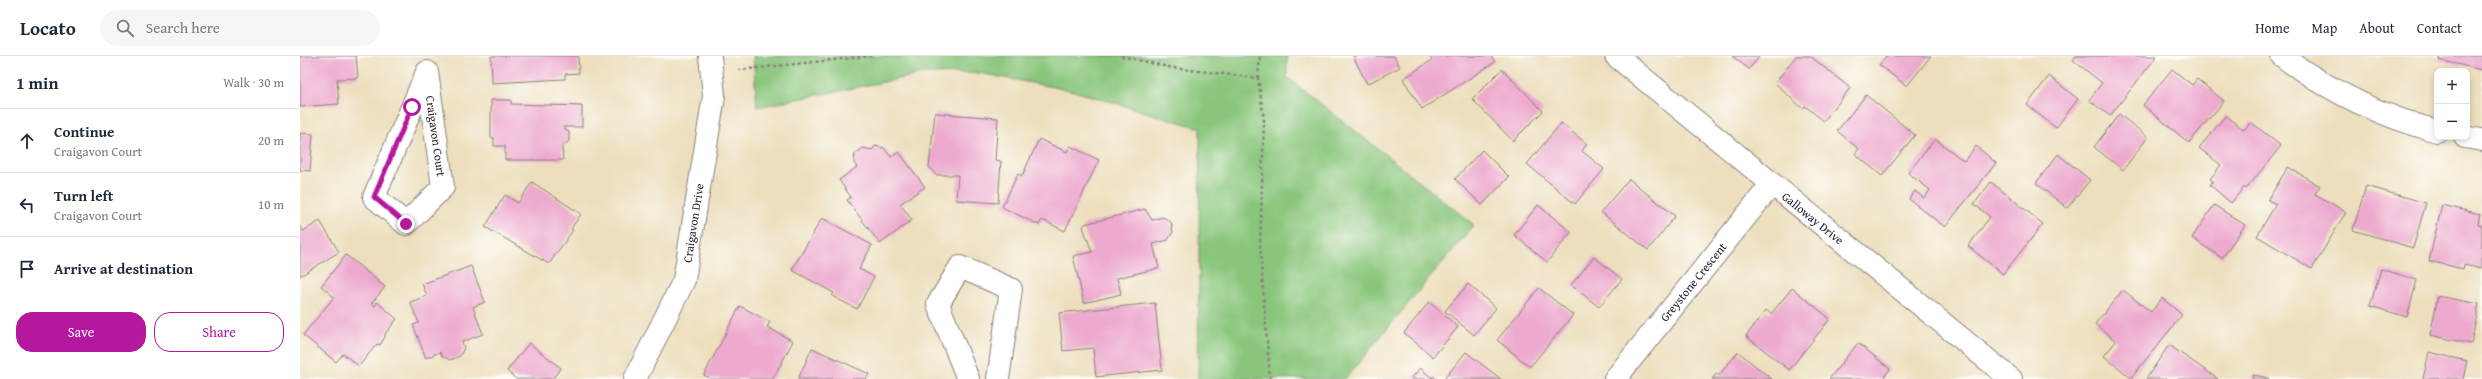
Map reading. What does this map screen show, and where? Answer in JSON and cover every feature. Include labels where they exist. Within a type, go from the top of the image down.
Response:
[{"type":"street","name":"Galloway Drive","points":[[1616,56],[2011,379]]},
{"type":"street","points":[[2282,56],[2356,103],[2401,122],[2434,130]]},
{"type":"street","name":"Craigavon Court","points":[[425,64],[443,187],[406,224],[374,197],[425,64]]},
{"type":"street","name":"Craigavon Drive","points":[[634,379],[684,280],[714,96],[711,64]]},
{"type":"street","points":[[2470,138],[2482,140]]},
{"type":"street","name":"Greystone Crescent","points":[[1615,379],[1772,184]]},
{"type":"street","points":[[968,379],[938,304],[960,267],[1011,289],[998,379]]},
{"type":"path","points":[[711,64],[871,56]]},
{"type":"path","points":[[1121,56],[1173,68],[1258,78]]},
{"type":"path","points":[[1260,56],[1258,78],[1264,120],[1260,249],[1270,379]]},
{"type":"green space","points":[[753,56],[1287,56],[1287,77],[1474,225],[1345,379],[1198,379],[1200,128],[1074,91],[979,73],[924,74],[757,107]]},
{"type":"building","points":[[300,56],[356,56],[358,78],[337,79],[339,104],[300,107]]},
{"type":"building","points":[[491,56],[578,56],[579,73],[565,74],[565,79],[492,83]]},
{"type":"building","points":[[1353,56],[1394,56],[1400,67],[1367,84]]},
{"type":"building","points":[[1429,56],[1491,56],[1495,62],[1422,109],[1403,79],[1432,60]]},
{"type":"building","points":[[1732,56],[1760,56],[1749,69]]},
{"type":"building","points":[[1796,56],[1810,56],[1850,88],[1824,121],[1805,106],[1803,109],[1775,83]]},
{"type":"building","points":[[1886,56],[1931,56],[1907,86],[1879,65]]},
{"type":"building","points":[[2076,56],[2157,56],[2110,116],[2089,100],[2102,83],[2073,60]]},
{"type":"building","points":[[2440,56],[2482,56],[2482,70],[2439,60]]},
{"type":"building","points":[[1502,69],[1543,111],[1513,141],[1472,99]]},
{"type":"building","points":[[2172,69],[2192,85],[2197,79],[2224,101],[2189,143],[2143,105]]},
{"type":"building","points":[[2049,76],[2078,99],[2056,128],[2027,105]]},
{"type":"building","points":[[1866,95],[1915,135],[1882,176],[1855,154],[1859,149],[1837,131]]},
{"type":"building","points":[[491,100],[511,100],[511,104],[582,106],[582,127],[563,127],[569,132],[569,141],[562,147],[563,160],[505,160],[505,146],[494,146],[494,138],[491,138]]},
{"type":"building","points":[[935,113],[998,118],[995,160],[1001,161],[998,203],[956,200],[958,175],[936,175],[929,167]]},
{"type":"building","points":[[2119,114],[2148,137],[2123,170],[2094,147]]},
{"type":"building","points":[[2226,115],[2244,130],[2251,122],[2281,146],[2246,189],[2244,187],[2231,203],[2210,185],[2213,181],[2210,179],[2221,165],[2199,148]]},
{"type":"building","points":[[1561,123],[1587,144],[1582,151],[1604,169],[1575,204],[1527,164]]},
{"type":"building","points":[[300,133],[313,134],[310,171],[300,170]]},
{"type":"building","points":[[1039,139],[1067,152],[1070,146],[1099,160],[1065,231],[1042,220],[1039,225],[1002,207],[1018,174],[1022,176]]},
{"type":"building","points":[[1935,139],[1964,161],[1976,146],[1996,163],[1945,227],[1909,199],[1915,191],[1924,198],[1930,190],[1908,173]]},
{"type":"building","points":[[875,146],[884,148],[891,157],[899,152],[925,187],[900,204],[912,220],[880,244],[847,200],[851,197],[839,180],[857,167],[854,163],[855,154],[863,148],[872,150]]},
{"type":"building","points":[[1482,150],[1509,177],[1482,205],[1455,179]]},
{"type":"building","points":[[2058,154],[2090,180],[2067,208],[2036,183]]},
{"type":"building","points":[[2288,167],[2320,186],[2315,194],[2346,212],[2312,269],[2257,236],[2276,204],[2268,200]]},
{"type":"building","points":[[1629,179],[1675,216],[1648,250],[1601,212]]},
{"type":"building","points":[[532,182],[581,214],[571,229],[573,230],[549,264],[485,227],[505,195],[518,203]]},
{"type":"building","points":[[1991,182],[2043,224],[2003,274],[1968,246],[1990,217],[1974,204]]},
{"type":"building","points":[[2366,186],[2426,203],[2413,248],[2353,230]]},
{"type":"building","points":[[1538,205],[1571,232],[1547,262],[1514,235]]},
{"type":"building","points":[[2214,205],[2245,225],[2222,258],[2192,238]]},
{"type":"building","points":[[2442,205],[2480,214],[2478,224],[2482,225],[2482,269],[2464,265],[2463,269],[2429,261]]},
{"type":"building","points":[[1145,209],[1152,220],[1163,217],[1171,222],[1173,232],[1168,240],[1153,244],[1159,268],[1117,278],[1121,294],[1084,303],[1073,256],[1092,252],[1083,227],[1085,224]]},
{"type":"building","points":[[822,218],[872,245],[859,269],[874,277],[857,309],[832,296],[834,293],[792,270]]},
{"type":"building","points":[[320,221],[339,252],[300,276],[300,226],[303,231]]},
{"type":"building","points":[[346,255],[385,287],[371,304],[375,306],[377,302],[397,319],[385,334],[385,337],[380,345],[377,344],[359,366],[343,354],[336,362],[303,335],[334,297],[321,286]]},
{"type":"building","points":[[1594,257],[1622,279],[1599,307],[1571,285]]},
{"type":"building","points":[[471,266],[485,302],[473,307],[483,334],[462,342],[464,348],[460,356],[450,360],[442,356],[440,352],[426,358],[413,325],[419,323],[410,302],[427,296],[422,284]]},
{"type":"building","points":[[2381,269],[2417,280],[2407,317],[2370,306]]},
{"type":"building","points":[[1468,284],[1496,308],[1474,335],[1445,311]]},
{"type":"building","points":[[1539,288],[1573,315],[1530,367],[1497,340]]},
{"type":"building","points":[[1792,288],[1830,319],[1789,370],[1746,336],[1766,310],[1771,314]]},
{"type":"building","points":[[2123,290],[2151,312],[2162,298],[2182,315],[2131,378],[2104,356],[2116,341],[2095,324]]},
{"type":"building","points":[[2438,296],[2479,304],[2471,344],[2430,335]]},
{"type":"building","points":[[1429,302],[1458,327],[1433,357],[1404,333]]},
{"type":"building","points":[[1155,303],[1162,370],[1096,377],[1093,348],[1063,351],[1059,313]]},
{"type":"building","points":[[740,306],[770,322],[767,327],[793,341],[773,379],[711,379],[704,375]]},
{"type":"building","points":[[529,343],[561,368],[552,379],[516,379],[507,371]]},
{"type":"building","points":[[1858,343],[1890,369],[1882,379],[1829,379]]},
{"type":"building","points":[[2169,345],[2218,379],[2146,379]]},
{"type":"building","points":[[812,348],[869,374],[866,379],[798,379]]},
{"type":"building","points":[[1466,352],[1501,379],[1444,379]]},
{"type":"building","points":[[1738,352],[1772,379],[1712,379],[1717,373],[1719,375]]},
{"type":"building","points":[[2429,352],[2467,361],[2463,379],[2423,379]]},
{"type":"building","points":[[1420,368],[1432,378],[1433,376],[1437,379],[1411,379]]},
{"type":"building","points":[[2253,375],[2269,378],[2269,379],[2252,379]]},
{"type":"route","points":[[406,224],[374,197],[412,107]]}]
